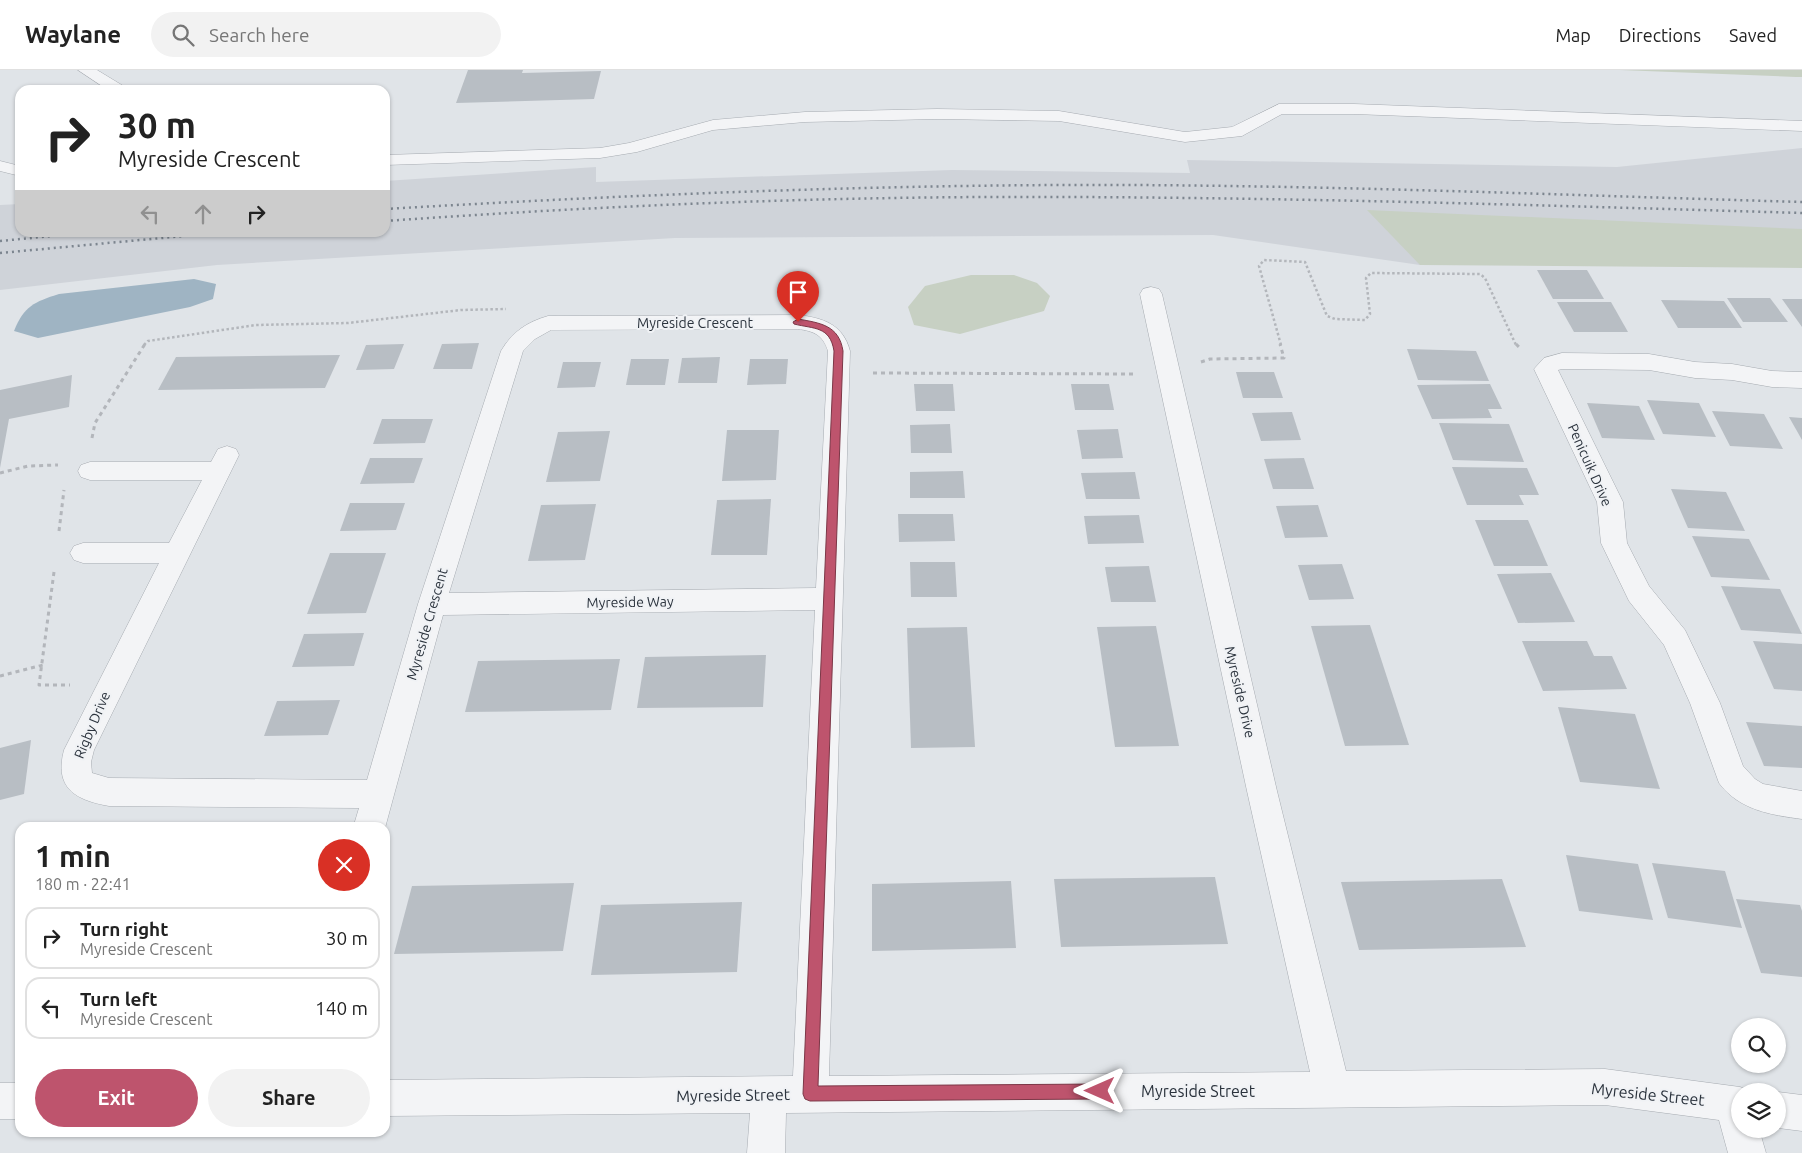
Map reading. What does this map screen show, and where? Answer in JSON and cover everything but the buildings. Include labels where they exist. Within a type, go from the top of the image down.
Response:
[{"type":"street","name":"Myreside Drive","points":[[1151,294],[1262,791],[1332,1090]]},
{"type":"street","name":"Myreside Crescent","points":[[371,822],[432,604],[512,351],[524,335],[548,323],[811,324],[822,327],[832,333],[837,341],[838,372],[824,783],[810,1094]]},
{"type":"street","points":[[1546,369],[1552,363],[1562,361],[1649,362],[1695,370],[1732,372],[1772,379],[1802,380]]},
{"type":"street","name":"Penicuik Drive","points":[[1546,369],[1610,502],[1614,543],[1638,593],[1675,638],[1705,703],[1735,782],[1745,791],[1760,798],[1802,805]]},
{"type":"street","name":"Rigby Drive","points":[[78,468],[223,463],[110,685],[76,762],[76,772],[81,783],[91,789],[108,792],[379,794]]},
{"type":"street","points":[[83,553],[177,553]]},
{"type":"street","name":"Myreside Way","points":[[432,604],[829,599]]},
{"type":"street","name":"Myreside Street","points":[[390,1098],[1605,1087],[1731,1104]]},
{"type":"street","points":[[766,1153],[769,1095]]},
{"type":"street","points":[[0,1101],[15,1101]]},
{"type":"street","points":[[1786,1111],[1802,1113]]},
{"type":"street","points":[[1744,1138],[1747,1153]]},
{"type":"lane","points":[[86,70],[111,85]]},
{"type":"lane","points":[[390,160],[600,153],[632,148],[713,125],[806,117],[937,114],[1059,116],[1185,137],[1236,132],[1279,109],[1354,109],[1802,126]]},
{"type":"lane","points":[[0,166],[15,170]]},
{"type":"path","points":[[838,372],[1169,374],[1210,359],[1284,358],[1259,264],[1264,260],[1305,262],[1327,316],[1360,321],[1366,320],[1370,314],[1366,278],[1371,273],[1480,274],[1485,278],[1516,345],[1546,369]]},
{"type":"path","points":[[90,442],[94,434],[95,423],[148,341],[256,324],[348,323],[491,308],[550,312],[548,323]]},
{"type":"path","points":[[0,473],[28,466],[78,468]]},
{"type":"path","points":[[58,537],[64,488]]},
{"type":"path","points":[[55,567],[43,666],[38,685],[110,685]]},
{"type":"path","points":[[0,676],[43,666]]},
{"type":"shaded area","points":[[1620,70],[1802,70],[1802,77],[1796,77]]},
{"type":"shaded area","points":[[1802,148],[1802,236],[1420,265],[1213,235],[675,238],[217,265],[0,290],[0,205],[15,204],[15,237],[390,237],[390,181],[596,167],[596,182],[952,170],[1190,173],[1187,160],[1617,167]]},
{"type":"shaded area","points":[[1367,210],[1802,229],[1802,268],[1420,265]]},
{"type":"shaded area","points":[[971,275],[1014,275],[1037,283],[1050,296],[1044,311],[960,334],[914,325],[908,307],[925,286]]},
{"type":"water","points":[[194,279],[216,284],[213,299],[190,307],[38,338],[14,331],[26,310],[36,303],[59,294]]},
{"type":"railway","points":[[390,209],[723,192],[1061,185],[1339,188],[1802,202]]},
{"type":"railway","points":[[390,221],[684,204],[833,199],[983,197],[1495,204],[1802,213]]},
{"type":"railway","points":[[0,241],[42,237]]},
{"type":"railway","points":[[0,253],[173,237]]},
{"type":"route","points":[[798,322],[822,327],[832,333],[837,341],[839,351],[810,1094],[1100,1091]]}]
